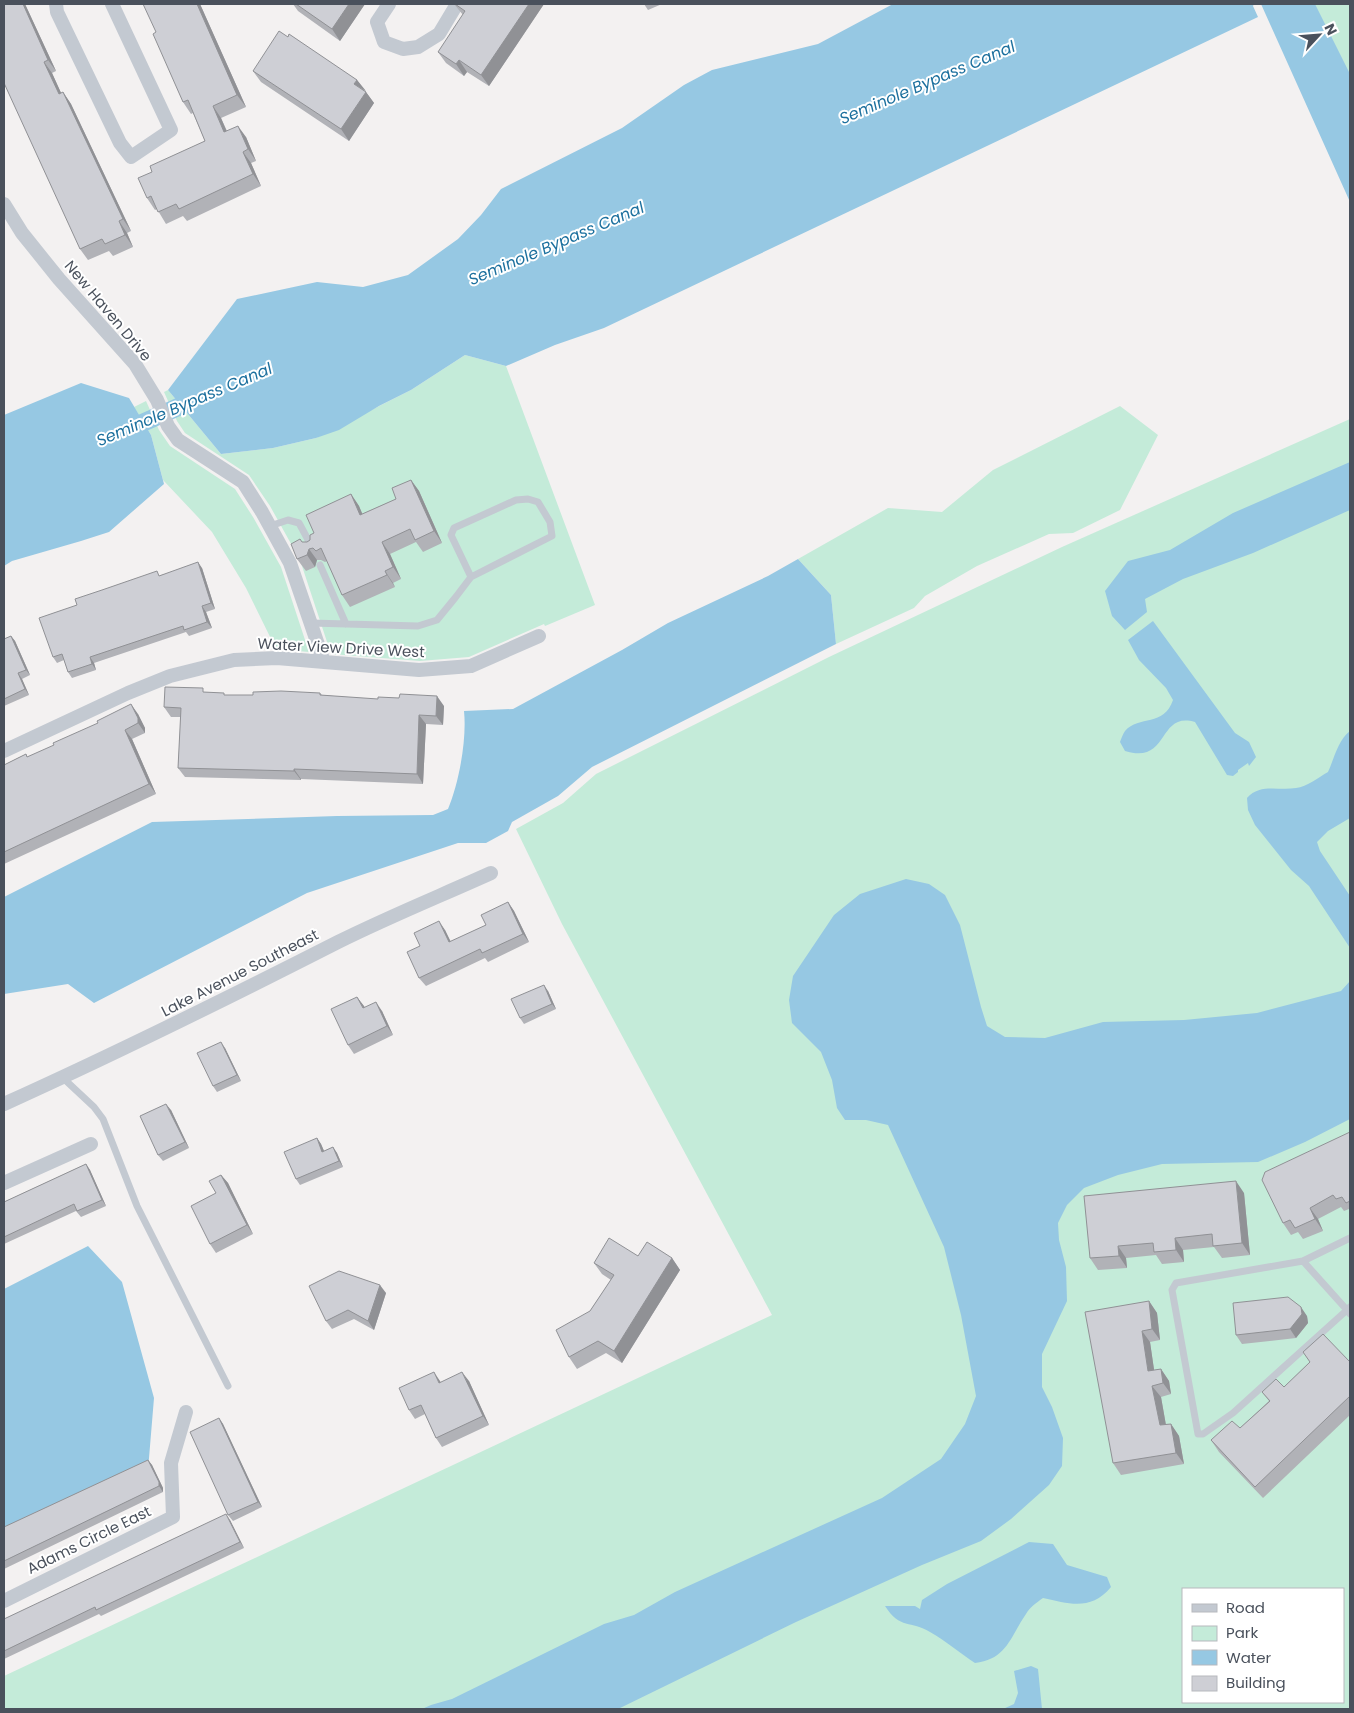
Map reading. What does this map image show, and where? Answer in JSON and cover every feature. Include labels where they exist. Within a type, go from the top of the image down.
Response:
[{"type":"street","points":[[56,4],[57,12],[120,143],[131,157],[171,130],[112,4]]},
{"type":"street","points":[[389,4],[377,22],[384,42],[403,49],[418,47],[439,34],[457,4]]},
{"type":"street","name":"New Haven Drive","points":[[4,204],[22,233],[59,279],[134,364],[157,400],[168,426],[178,440],[243,482],[290,563],[324,662]]},
{"type":"street","name":"Water View Drive West","points":[[4,751],[128,693],[170,676],[234,660],[278,658],[419,670],[471,666],[538,636]]},
{"type":"street","name":"Lake Avenue Southeast","points":[[4,1104],[167,1028],[338,942],[491,873]]},
{"type":"street","points":[[4,1183],[91,1144]]},
{"type":"street","name":"Adams Circle East","points":[[4,1601],[173,1517],[171,1463],[186,1412]]},
{"type":"lane","points":[[310,623],[418,626],[437,620],[470,576],[552,536],[550,522],[538,502],[528,499],[516,500],[454,528],[451,535],[470,576]]},
{"type":"lane","points":[[270,526],[288,520],[299,523],[313,549]]},
{"type":"lane","points":[[320,565],[346,624]]},
{"type":"lane","points":[[63,1078],[94,1106],[103,1119],[137,1206],[228,1386]]},
{"type":"lane","points":[[1303,1261],[1349,1310],[1233,1413],[1203,1434],[1198,1434],[1172,1290],[1176,1283],[1303,1261],[1350,1238]]},
{"type":"green space","points":[[1310,4],[1350,4],[1350,80]]},
{"type":"green space","points":[[465,355],[506,366],[595,605],[545,626],[544,624],[469,657],[420,661],[331,654],[300,560],[270,506],[249,475],[185,433],[177,421],[164,392],[168,390],[221,454],[273,448],[316,438],[411,390]]},
{"type":"green space","points":[[146,401],[159,430],[170,446],[235,489],[281,567],[309,652],[276,649],[246,588],[212,532],[163,480],[151,435],[134,407]]},
{"type":"green space","points":[[1120,406],[1158,435],[1120,510],[1073,533],[1049,534],[977,566],[925,596],[914,608],[836,644],[831,595],[798,559],[888,508],[942,512],[993,470]]},
{"type":"green space","points":[[1350,419],[1350,1709],[4,1709],[4,1676],[772,1315],[562,924],[516,829],[563,803],[596,774],[829,657],[1062,547]]},
{"type":"water","points":[[893,4],[1254,4],[1253,6],[1258,17],[604,328],[555,345],[506,366],[465,355],[411,390],[379,406],[339,430],[316,438],[273,448],[221,454],[168,390],[237,299],[317,282],[363,287],[408,275],[458,239],[481,215],[501,189],[622,128],[684,85],[712,70],[818,44]]},
{"type":"water","points":[[1261,4],[1315,4],[1350,74],[1350,202]]},
{"type":"water","points":[[81,383],[129,398],[151,435],[164,484],[109,532],[12,561],[4,566],[4,415]]},
{"type":"water","points":[[1350,462],[1350,510],[1253,553],[1183,579],[1145,599],[1147,612],[1125,630],[1112,616],[1105,591],[1128,561],[1170,550],[1233,513]]},
{"type":"water","points":[[798,559],[831,595],[836,644],[592,767],[558,796],[512,822],[508,831],[486,843],[458,843],[307,893],[94,1003],[68,984],[4,994],[4,897],[152,822],[433,815],[448,809],[456,787],[461,761],[465,722],[464,711],[513,709],[668,623],[768,576]]},
{"type":"water","points":[[1153,621],[1235,733],[1249,742],[1256,757],[1249,766],[1248,763],[1233,776],[1227,775],[1195,722],[1183,721],[1174,724],[1150,751],[1139,753],[1125,751],[1120,742],[1125,731],[1131,726],[1164,714],[1173,700],[1166,688],[1139,660],[1128,640]]},
{"type":"water","points":[[1350,731],[1350,818],[1328,831],[1317,842],[1320,851],[1350,896],[1350,948],[1309,886],[1291,870],[1255,825],[1248,810],[1247,798],[1252,793],[1263,789],[1300,787],[1309,784],[1328,772],[1339,744]]},
{"type":"water","points":[[906,879],[929,884],[945,895],[960,925],[987,1026],[1005,1037],[1045,1038],[1103,1022],[1184,1020],[1257,1013],[1341,991],[1350,981],[1350,1119],[1305,1142],[1258,1162],[1162,1164],[1118,1175],[1084,1188],[1067,1205],[1058,1223],[1059,1240],[1066,1267],[1067,1301],[1042,1354],[1042,1387],[1052,1407],[1063,1438],[1062,1466],[1049,1485],[1011,1519],[981,1541],[922,1565],[796,1622],[618,1709],[422,1709],[452,1699],[604,1624],[634,1615],[675,1592],[882,1498],[941,1459],[965,1424],[976,1396],[961,1315],[944,1247],[888,1125],[866,1120],[845,1120],[837,1108],[832,1080],[821,1052],[792,1023],[789,1000],[793,976],[834,915],[860,894]]},
{"type":"water","points":[[88,1246],[122,1282],[154,1398],[148,1470],[4,1533],[4,1289]]},
{"type":"water","points":[[1029,1542],[1053,1544],[1067,1565],[1107,1577],[1111,1587],[1096,1600],[1088,1603],[1062,1602],[1043,1598],[1033,1605],[1001,1652],[986,1661],[975,1663],[923,1628],[901,1622],[890,1614],[885,1606],[915,1606],[920,1609],[922,1600],[947,1584]]},
{"type":"water","points":[[1031,1666],[1038,1669],[1042,1709],[1003,1709],[1014,1704],[1018,1693],[1014,1671]]},
{"type":"building","points":[[4,4],[23,4],[48,60],[44,62],[59,94],[63,92],[123,219],[119,221],[125,235],[105,244],[102,239],[80,249],[4,83]]},
{"type":"building","points":[[143,4],[197,4],[237,95],[213,106],[224,132],[238,126],[248,149],[243,152],[253,174],[179,209],[176,204],[158,212],[151,196],[147,198],[138,178],[152,172],[150,166],[205,141],[188,100],[183,102],[153,34],[156,32]]},
{"type":"building","points":[[296,4],[349,4],[332,29]]},
{"type":"building","points":[[455,4],[529,4],[481,75],[459,60],[456,64],[438,52],[465,11]]},
{"type":"building","points":[[279,31],[288,37],[289,34],[357,80],[354,84],[366,92],[341,129],[253,71]]},
{"type":"building","points":[[411,480],[434,531],[415,540],[410,529],[382,542],[393,567],[385,571],[387,575],[342,595],[321,548],[316,551],[313,548],[309,549],[307,555],[297,559],[291,544],[300,539],[302,542],[307,542],[310,540],[310,535],[314,533],[306,515],[351,494],[360,515],[396,499],[392,488]]},
{"type":"building","points":[[198,562],[211,603],[202,606],[207,622],[184,630],[183,626],[90,657],[92,664],[68,672],[62,654],[53,657],[39,618],[77,605],[75,599],[157,571],[159,576]]},
{"type":"building","points":[[11,636],[26,670],[18,673],[25,689],[4,699],[4,639]]},
{"type":"building","points":[[165,687],[203,688],[203,692],[224,693],[224,695],[253,695],[253,692],[281,691],[378,699],[378,697],[399,698],[400,694],[437,696],[436,716],[419,715],[417,774],[294,769],[294,771],[178,768],[181,708],[164,707]]},
{"type":"building","points":[[131,704],[138,718],[138,723],[125,730],[149,784],[4,852],[4,765],[26,754],[27,757],[54,745],[53,743],[98,723],[97,721]]},
{"type":"building","points":[[508,902],[523,934],[482,953],[480,949],[419,978],[407,952],[420,946],[414,933],[439,921],[449,942],[486,925],[481,915]]},
{"type":"building","points":[[544,985],[552,1004],[520,1018],[511,999]]},
{"type":"building","points":[[357,997],[363,1008],[376,1002],[387,1026],[348,1045],[331,1009]]},
{"type":"building","points":[[221,1042],[237,1075],[213,1086],[197,1053]]},
{"type":"building","points":[[166,1104],[185,1142],[158,1155],[140,1116]]},
{"type":"building","points":[[1350,1132],[1350,1201],[1346,1203],[1342,1197],[1336,1199],[1333,1195],[1310,1208],[1315,1219],[1295,1228],[1290,1220],[1283,1223],[1262,1180],[1265,1172]]},
{"type":"building","points":[[317,1138],[322,1152],[333,1147],[339,1161],[296,1179],[284,1152]]},
{"type":"building","points":[[86,1164],[102,1200],[77,1211],[74,1204],[4,1237],[4,1202]]},
{"type":"building","points":[[221,1175],[247,1225],[210,1244],[191,1206],[216,1193],[209,1181]]},
{"type":"building","points":[[1236,1181],[1242,1243],[1213,1246],[1212,1234],[1175,1238],[1176,1250],[1154,1252],[1153,1243],[1118,1246],[1119,1256],[1090,1258],[1084,1196]]},
{"type":"building","points":[[609,1238],[638,1256],[647,1242],[672,1258],[614,1351],[598,1341],[569,1357],[556,1330],[590,1311],[614,1275],[594,1263]]},
{"type":"building","points":[[339,1271],[380,1285],[368,1321],[348,1310],[326,1321],[309,1286]]},
{"type":"building","points":[[1288,1297],[1301,1307],[1302,1314],[1290,1329],[1236,1335],[1233,1303]]},
{"type":"building","points":[[1149,1301],[1152,1329],[1142,1331],[1148,1371],[1161,1369],[1163,1383],[1152,1386],[1160,1425],[1171,1424],[1176,1453],[1113,1463],[1085,1312]]},
{"type":"building","points":[[1323,1334],[1350,1362],[1350,1396],[1255,1487],[1211,1440],[1232,1421],[1240,1428],[1270,1401],[1262,1392],[1276,1379],[1284,1387],[1310,1362],[1303,1352]]},
{"type":"building","points":[[434,1372],[439,1383],[462,1372],[483,1416],[436,1438],[421,1405],[409,1410],[399,1388]]},
{"type":"building","points":[[219,1418],[258,1502],[228,1515],[190,1432]]},
{"type":"building","points":[[148,1460],[159,1482],[159,1486],[4,1561],[4,1527]]},
{"type":"building","points":[[226,1514],[240,1542],[96,1610],[95,1607],[4,1651],[4,1619]]},
{"type":"waterway","name":"Seminole Bypass Canal","points":[[122,432],[203,396]]}]
